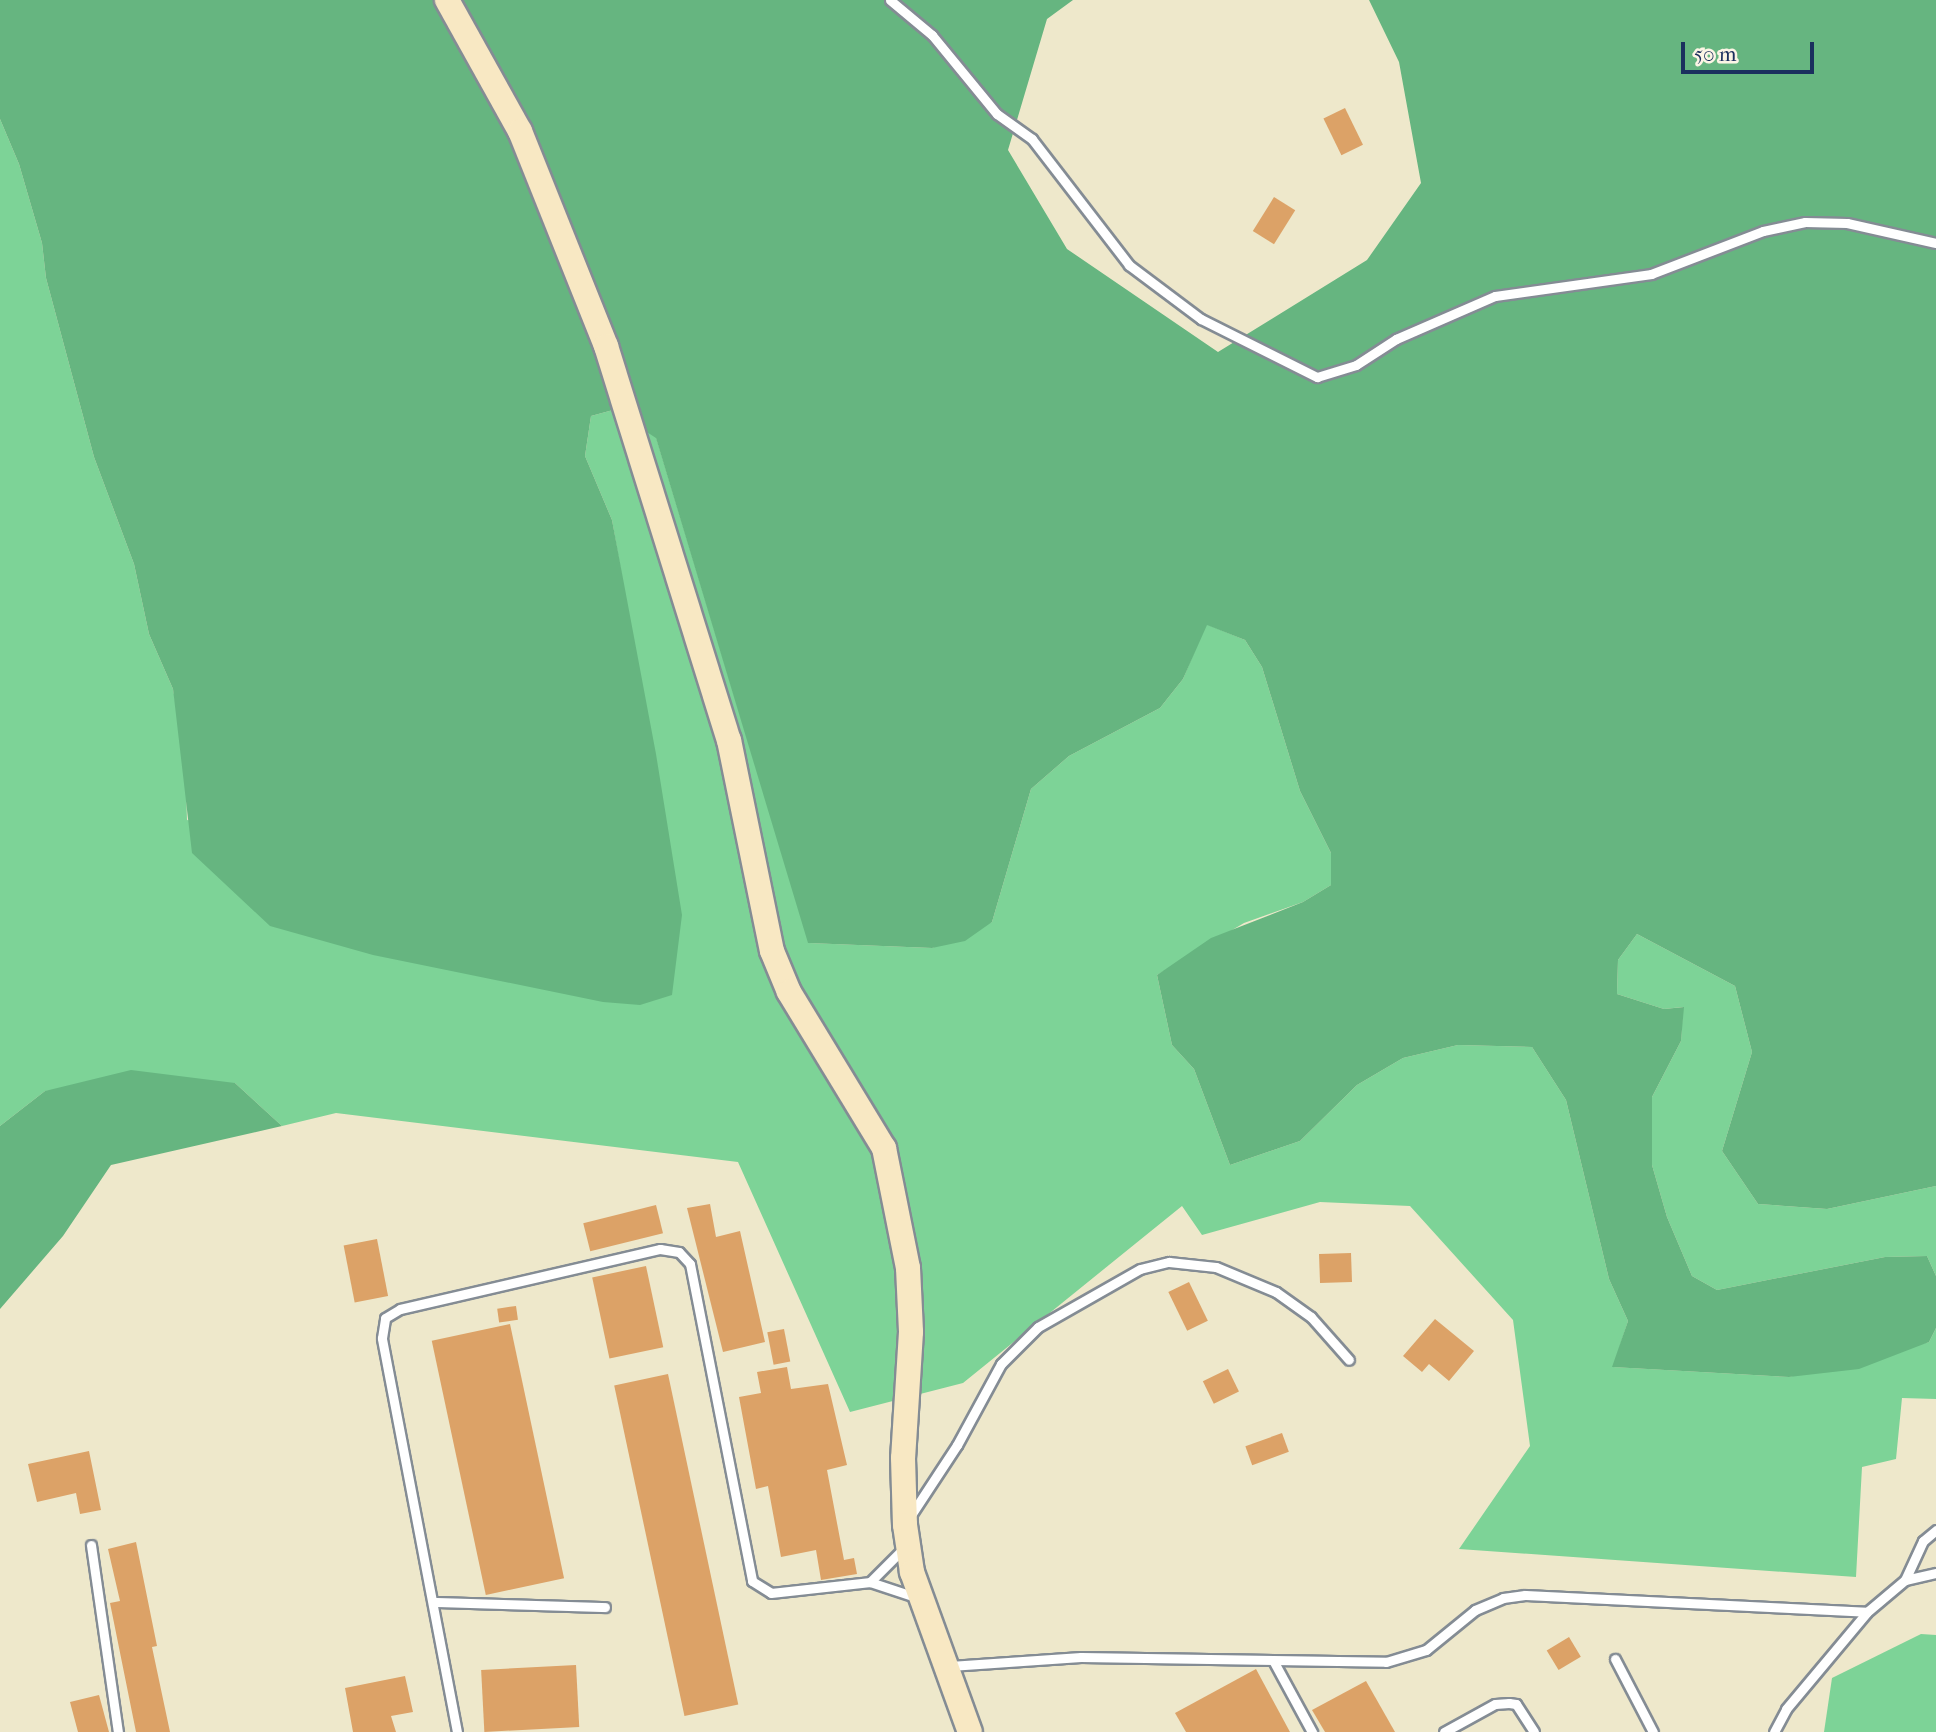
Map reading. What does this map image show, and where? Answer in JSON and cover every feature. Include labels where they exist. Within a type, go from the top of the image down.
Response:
[{"type":"main road","points":[[447,0],[520,131],[606,346],[729,740],[772,951],[789,992],[884,1148],[908,1268],[911,1332],[903,1458],[906,1535],[922,1600],[966,1732]]},
{"type":"lane","points":[[890,0],[932,35],[996,114],[1032,139],[1129,265],[1201,319],[1317,377],[1356,365],[1396,339],[1495,296],[1651,274],[1784,226],[1847,223],[1936,243]]},
{"type":"lane","points":[[457,1732],[382,1338],[385,1318],[400,1309],[660,1249],[679,1252],[690,1264],[752,1581],[771,1594],[870,1582],[922,1600]]},
{"type":"lane","points":[[870,1582],[906,1535],[1001,1364],[1038,1327],[1140,1269],[1169,1262],[1216,1267],[1276,1292],[1311,1317],[1349,1360]]},
{"type":"lane","points":[[1774,1732],[1786,1709],[1867,1612],[1905,1580],[1923,1541],[1936,1530]]},
{"type":"lane","points":[[90,1545],[118,1732]]},
{"type":"lane","points":[[1905,1580],[1936,1573]]},
{"type":"lane","points":[[944,1667],[1081,1657],[1385,1662],[1410,1658],[1426,1650],[1475,1610],[1503,1598],[1525,1595],[1867,1612]]},
{"type":"lane","points":[[433,1602],[605,1606]]},
{"type":"lane","points":[[1615,1659],[1653,1732]]},
{"type":"lane","points":[[1274,1662],[1312,1732]]},
{"type":"lane","points":[[1444,1732],[1495,1704],[1509,1703],[1516,1704],[1534,1732]]},
{"type":"green space","points":[[0,0],[1073,0],[1047,19],[1008,150],[1067,249],[1218,352],[1367,260],[1421,183],[1399,62],[1369,0],[1936,0],[1936,1186],[1827,1209],[1758,1204],[1722,1151],[1752,1052],[1735,986],[1637,934],[1618,960],[1617,994],[1664,1009],[1684,1007],[1681,1041],[1652,1097],[1652,1165],[1667,1217],[1692,1276],[1717,1290],[1885,1257],[1927,1256],[1936,1276],[1936,1328],[1929,1342],[1859,1369],[1789,1377],[1612,1367],[1628,1321],[1609,1279],[1566,1100],[1532,1047],[1458,1045],[1403,1058],[1357,1085],[1300,1141],[1230,1165],[1194,1069],[1172,1045],[1157,975],[1211,938],[1303,902],[1331,885],[1331,853],[1300,791],[1262,667],[1245,640],[1207,625],[1183,679],[1160,708],[1069,756],[1031,789],[992,922],[965,941],[932,948],[808,943],[656,438],[613,410],[591,416],[585,456],[612,520],[656,754],[682,915],[672,995],[640,1005],[603,1002],[373,955],[270,926],[192,853],[173,689],[149,634],[134,564],[94,457],[46,278],[42,243],[19,164],[0,119]]},
{"type":"green space","points":[[0,119],[19,164],[42,243],[46,278],[94,457],[134,564],[149,634],[173,689],[185,757],[187,820],[681,915],[612,520],[585,456],[591,416],[613,410],[656,437],[809,943],[932,948],[992,922],[1031,789],[1069,756],[1160,708],[1183,679],[1206,624],[1245,640],[1262,667],[1300,791],[1331,853],[1331,885],[1303,902],[1244,923],[1157,975],[1172,1045],[1194,1069],[1230,1165],[1300,1141],[1357,1085],[1403,1058],[1458,1045],[1532,1047],[1566,1100],[1609,1279],[1628,1321],[1613,1367],[1789,1377],[1929,1342],[1936,1328],[1936,1399],[1902,1398],[1896,1459],[1862,1467],[1856,1577],[1459,1549],[1530,1446],[1513,1320],[1410,1206],[1320,1202],[1202,1235],[1182,1206],[963,1383],[850,1412],[738,1162],[336,1113],[282,1126],[235,1083],[45,1091],[0,1126]]},
{"type":"green space","points":[[1637,934],[1735,986],[1752,1052],[1722,1151],[1758,1204],[1827,1209],[1936,1186],[1936,1276],[1927,1256],[1885,1257],[1717,1290],[1692,1276],[1667,1217],[1652,1165],[1652,1097],[1681,1041],[1683,1007],[1664,1009],[1617,994],[1618,960]]},
{"type":"green space","points":[[131,1070],[235,1083],[282,1126],[111,1165],[63,1236],[0,1309],[0,1126],[45,1091]]},
{"type":"green space","points":[[1921,1634],[1936,1635],[1936,1732],[1824,1732],[1832,1678]]},
{"type":"building","points":[[1345,108],[1363,145],[1341,155],[1323,119]]},
{"type":"building","points":[[1274,197],[1295,210],[1274,244],[1253,231]]},
{"type":"building","points":[[710,1204],[716,1237],[740,1231],[765,1342],[723,1352],[687,1208]]},
{"type":"building","points":[[656,1205],[663,1233],[590,1251],[583,1223]]},
{"type":"building","points":[[377,1239],[388,1296],[355,1302],[344,1245]]},
{"type":"building","points":[[1351,1253],[1352,1282],[1320,1283],[1319,1254]]},
{"type":"building","points":[[646,1266],[663,1347],[609,1359],[592,1277]]},
{"type":"building","points":[[1189,1282],[1208,1321],[1187,1331],[1168,1292]]},
{"type":"building","points":[[516,1306],[518,1320],[499,1323],[497,1309]]},
{"type":"building","points":[[1435,1319],[1474,1351],[1449,1381],[1429,1364],[1422,1372],[1403,1356]]},
{"type":"building","points":[[510,1324],[564,1578],[486,1595],[432,1341]]},
{"type":"building","points":[[784,1329],[790,1361],[774,1365],[767,1332]]},
{"type":"building","points":[[787,1367],[791,1389],[828,1384],[847,1465],[827,1470],[844,1560],[854,1558],[857,1574],[821,1580],[816,1550],[781,1557],[768,1486],[756,1489],[739,1397],[761,1393],[757,1372]]},
{"type":"building","points":[[1228,1369],[1239,1391],[1214,1404],[1203,1381]]},
{"type":"building","points":[[668,1374],[738,1705],[684,1716],[614,1385]]},
{"type":"building","points":[[1282,1433],[1289,1452],[1252,1465],[1245,1446]]},
{"type":"building","points":[[89,1451],[101,1510],[80,1514],[76,1493],[37,1502],[28,1464]]},
{"type":"building","points":[[136,1542],[157,1646],[152,1647],[170,1732],[136,1732],[110,1603],[120,1601],[108,1549]]},
{"type":"building","points":[[1569,1637],[1581,1657],[1559,1670],[1547,1650]]},
{"type":"building","points":[[576,1665],[579,1727],[484,1732],[481,1670]]},
{"type":"building","points":[[1256,1669],[1290,1732],[1186,1732],[1175,1713]]},
{"type":"building","points":[[405,1676],[413,1712],[391,1716],[396,1732],[353,1732],[345,1688]]},
{"type":"building","points":[[1366,1681],[1395,1732],[1325,1732],[1312,1710]]},
{"type":"building","points":[[99,1695],[109,1732],[78,1732],[70,1702]]}]
